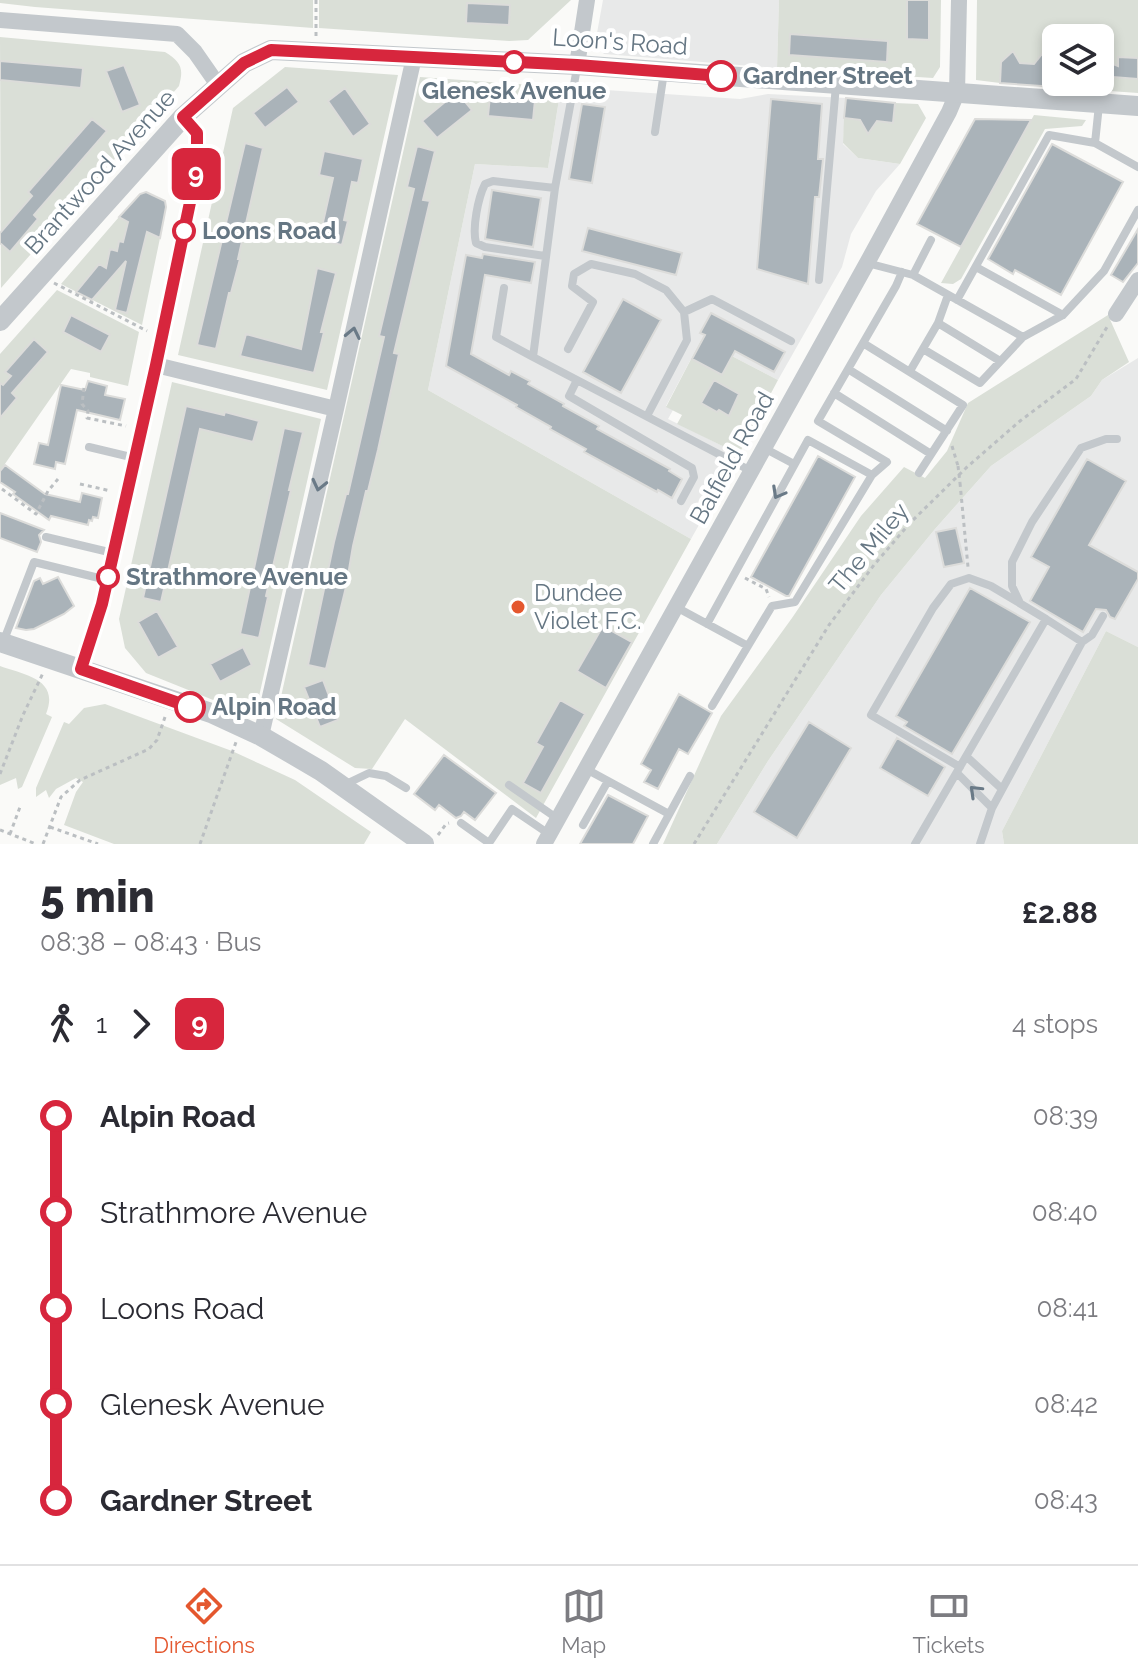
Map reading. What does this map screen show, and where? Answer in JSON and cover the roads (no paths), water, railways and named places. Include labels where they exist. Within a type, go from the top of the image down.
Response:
[{"type":"street","points":[[577,65],[587,0]]},
{"type":"street","points":[[957,93],[959,0]]},
{"type":"street","points":[[0,20],[177,34],[195,52],[218,85]]},
{"type":"street","name":"Loon's Road","points":[[244,63],[271,50],[316,51],[577,65],[1138,106]]},
{"type":"street","points":[[261,736],[414,57]]},
{"type":"street","name":"Brantwood Avenue","points":[[1,317],[183,117],[244,63]]},
{"type":"street","name":"Balfield Road","points":[[547,840],[867,263],[957,93]]},
{"type":"street","points":[[81,669],[102,604],[197,169],[197,133],[183,117]]},
{"type":"street","points":[[1116,314],[1138,280]]},
{"type":"street","points":[[156,365],[336,409]]},
{"type":"street","points":[[1,642],[211,713],[261,736],[342,786],[424,844]]},
{"type":"lane","points":[[533,357],[555,188],[577,65]]},
{"type":"lane","points":[[655,132],[664,71]]},
{"type":"lane","points":[[819,280],[836,84]]},
{"type":"lane","points":[[1095,143],[1100,103]]},
{"type":"lane","points":[[957,300],[1049,135],[1095,143],[1138,167]]},
{"type":"lane","points":[[545,256],[485,247],[476,243],[474,234],[485,184],[493,181],[555,188]]},
{"type":"lane","points":[[923,349],[980,383],[1023,337],[1063,315],[1104,271],[1138,210]]},
{"type":"lane","points":[[913,275],[931,240]]},
{"type":"lane","points":[[867,263],[913,275],[1023,337]]},
{"type":"lane","points":[[568,349],[593,302],[572,286],[574,274],[591,264],[635,274],[666,290],[684,312],[687,340],[647,416]]},
{"type":"lane","points":[[976,267],[1063,315]]},
{"type":"lane","points":[[712,706],[772,606],[795,602],[872,475],[887,462],[818,421],[902,272]]},
{"type":"lane","points":[[504,288],[496,337],[752,471]]},
{"type":"lane","points":[[910,371],[938,323],[948,295]]},
{"type":"lane","points":[[684,312],[712,299],[791,341]]},
{"type":"lane","points":[[938,323],[1000,361]]},
{"type":"lane","points":[[863,343],[963,405],[919,473]]},
{"type":"lane","points":[[848,369],[947,431]]},
{"type":"lane","points":[[577,380],[569,396],[692,468],[694,477],[681,501]]},
{"type":"lane","points":[[834,393],[931,454]]},
{"type":"lane","points":[[1020,604],[1012,586],[1012,562],[1032,522],[1081,448],[1106,439],[1117,439]]},
{"type":"lane","points":[[707,624],[808,440],[872,475]]},
{"type":"lane","points":[[89,447],[135,458]]},
{"type":"lane","points":[[764,448],[794,464]]},
{"type":"lane","points":[[46,537],[113,553]]},
{"type":"lane","points":[[1,642],[34,562],[107,580]]},
{"type":"lane","points":[[992,808],[958,770],[871,715],[933,608],[951,584],[969,578],[991,586],[1082,642]]},
{"type":"lane","points":[[676,607],[748,646]]},
{"type":"lane","points":[[980,844],[1002,789],[1082,642],[1092,635],[1103,616]]},
{"type":"lane","points":[[915,844],[1046,619]]},
{"type":"lane","points":[[967,757],[1002,789]]},
{"type":"lane","points":[[585,769],[669,814]]},
{"type":"lane","points":[[342,786],[369,773],[386,776],[406,788]]},
{"type":"lane","points":[[653,844],[690,776]]},
{"type":"lane","points":[[583,825],[608,781]]},
{"type":"lane","points":[[509,785],[558,819]]},
{"type":"lane","points":[[461,823],[489,843],[512,809],[547,840]]},
{"type":"place","name":"Glenesk Avenue","points":[[514,62]]},
{"type":"place","name":"Gardner Street","points":[[721,76]]},
{"type":"place","name":"Loons Road","points":[[184,231]]},
{"type":"place","name":"Strathmore Avenue","points":[[108,577]]},
{"type":"place","name":"Dundee Violet F.C.","points":[[518,607]]},
{"type":"place","name":"Alpin Road","points":[[190,707]]}]
